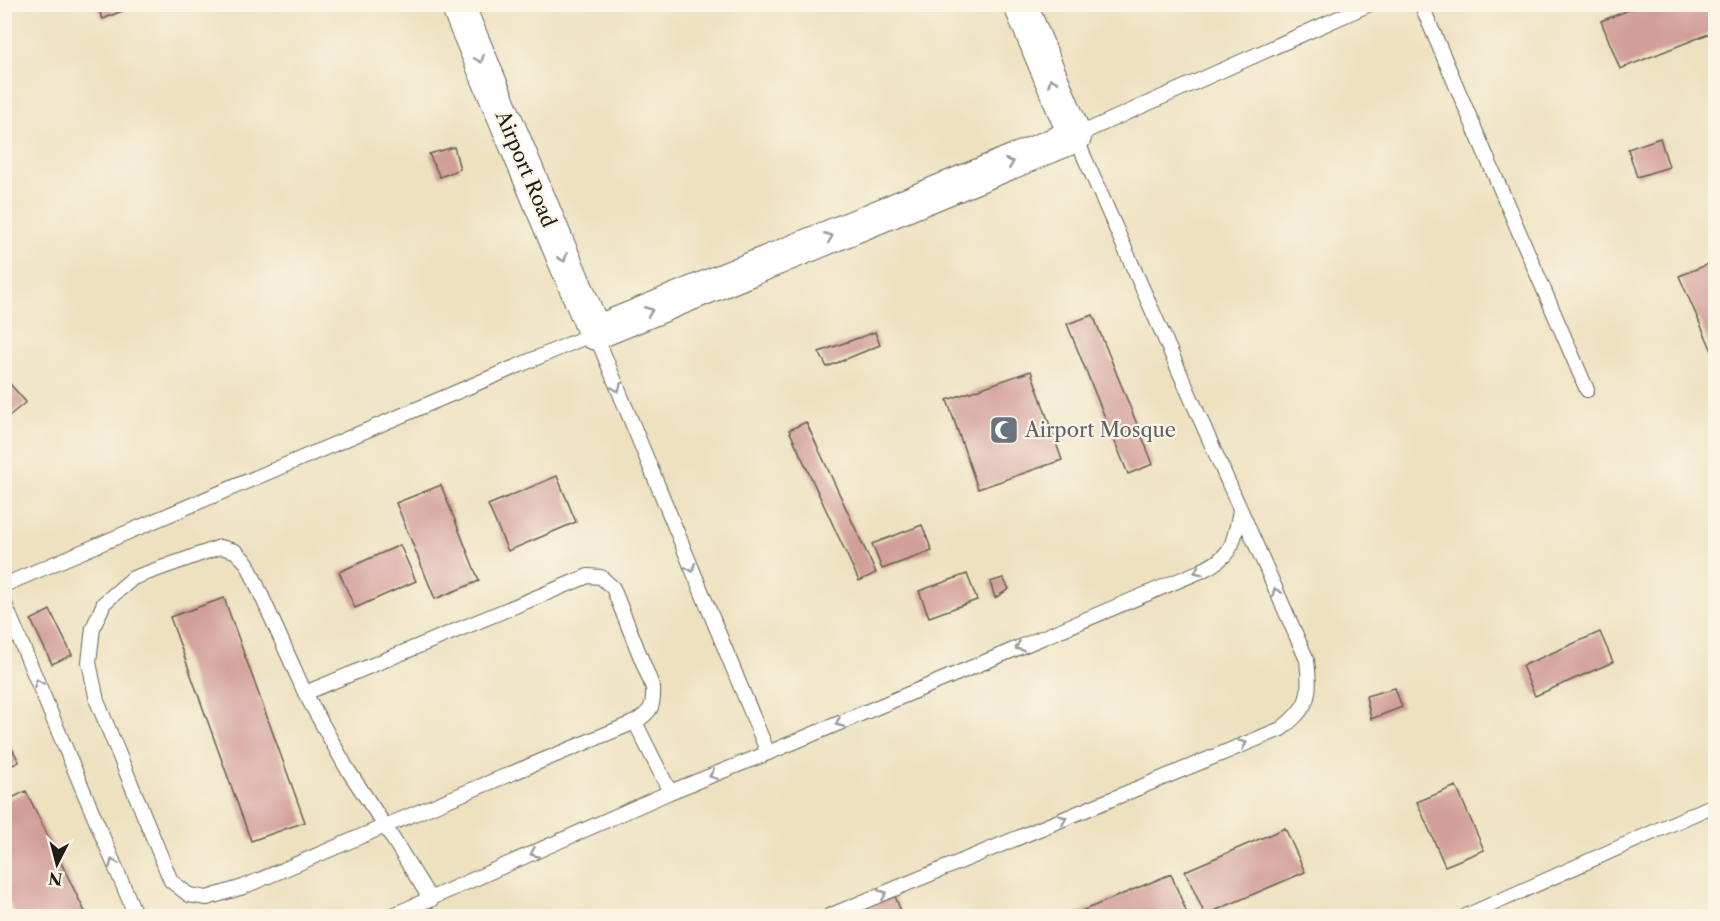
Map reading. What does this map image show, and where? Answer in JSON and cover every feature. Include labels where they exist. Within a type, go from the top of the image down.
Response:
[{"type":"street","name":"Airport Road","points":[[457,4],[595,333]]},
{"type":"street","points":[[595,333],[1075,136],[1020,4]]},
{"type":"lane","points":[[829,916],[1281,729],[1297,716],[1307,699],[1309,681],[1306,660],[1075,136],[1370,4]]},
{"type":"lane","points":[[1421,4],[1587,390]]},
{"type":"lane","points":[[4,585],[595,333],[768,753]]},
{"type":"lane","points":[[391,916],[670,792],[768,753],[1220,561],[1233,543],[1240,511]]},
{"type":"lane","points":[[305,693],[588,576],[601,577],[613,588],[653,688],[654,701],[648,714],[635,722],[386,826],[243,887],[207,898],[189,895],[171,881],[97,701],[89,662],[93,628],[104,603],[134,578],[220,547],[235,551],[247,563],[305,693],[346,767],[386,826],[431,900]]},
{"type":"lane","points":[[4,602],[136,916]]},
{"type":"lane","points":[[635,722],[670,792]]},
{"type":"lane","points":[[1466,916],[1716,804]]},
{"type":"building","points":[[95,4],[126,4],[127,9],[103,19]]},
{"type":"building","points":[[1644,4],[1716,4],[1716,31],[1620,69],[1601,21]]},
{"type":"building","points":[[1660,138],[1669,167],[1637,177],[1628,149]]},
{"type":"building","points":[[454,147],[460,169],[440,177],[429,154]]},
{"type":"building","points":[[1716,261],[1716,360],[1679,276]]},
{"type":"building","points":[[1093,315],[1153,464],[1128,474],[1067,324]]},
{"type":"building","points":[[875,332],[880,345],[827,367],[819,352]]},
{"type":"building","name":"Airport Mosque","points":[[1031,371],[1062,460],[978,489],[947,400]]},
{"type":"building","points":[[4,377],[26,402],[4,420]]},
{"type":"building","points":[[806,422],[876,573],[859,581],[789,430]]},
{"type":"building","points":[[557,476],[576,522],[508,551],[488,505]]},
{"type":"building","points":[[441,485],[479,581],[435,599],[396,503]]},
{"type":"building","points":[[922,525],[932,551],[882,569],[872,544]]},
{"type":"building","points":[[400,545],[416,581],[355,608],[339,572]]},
{"type":"building","points":[[967,574],[977,600],[929,617],[919,591]]},
{"type":"building","points":[[1003,578],[1009,589],[995,598],[990,582]]},
{"type":"building","points":[[224,598],[305,822],[251,841],[170,617]]},
{"type":"building","points":[[50,610],[72,655],[52,664],[31,620]]},
{"type":"building","points":[[1600,632],[1613,662],[1535,696],[1522,666]]},
{"type":"building","points":[[1395,688],[1402,707],[1371,719],[1366,696]]},
{"type":"building","points":[[4,733],[19,762],[4,769]]},
{"type":"building","points":[[1456,786],[1484,850],[1445,866],[1417,802]]},
{"type":"building","points":[[26,791],[86,914],[80,916],[16,916],[4,892],[4,802]]},
{"type":"building","points":[[1285,828],[1305,872],[1205,915],[1185,871]]},
{"type":"building","points":[[1171,874],[1188,916],[1072,915]]},
{"type":"building","points":[[894,894],[903,916],[842,916]]},
{"type":"place","name":"Airport Mosque","points":[[1004,430]]}]
